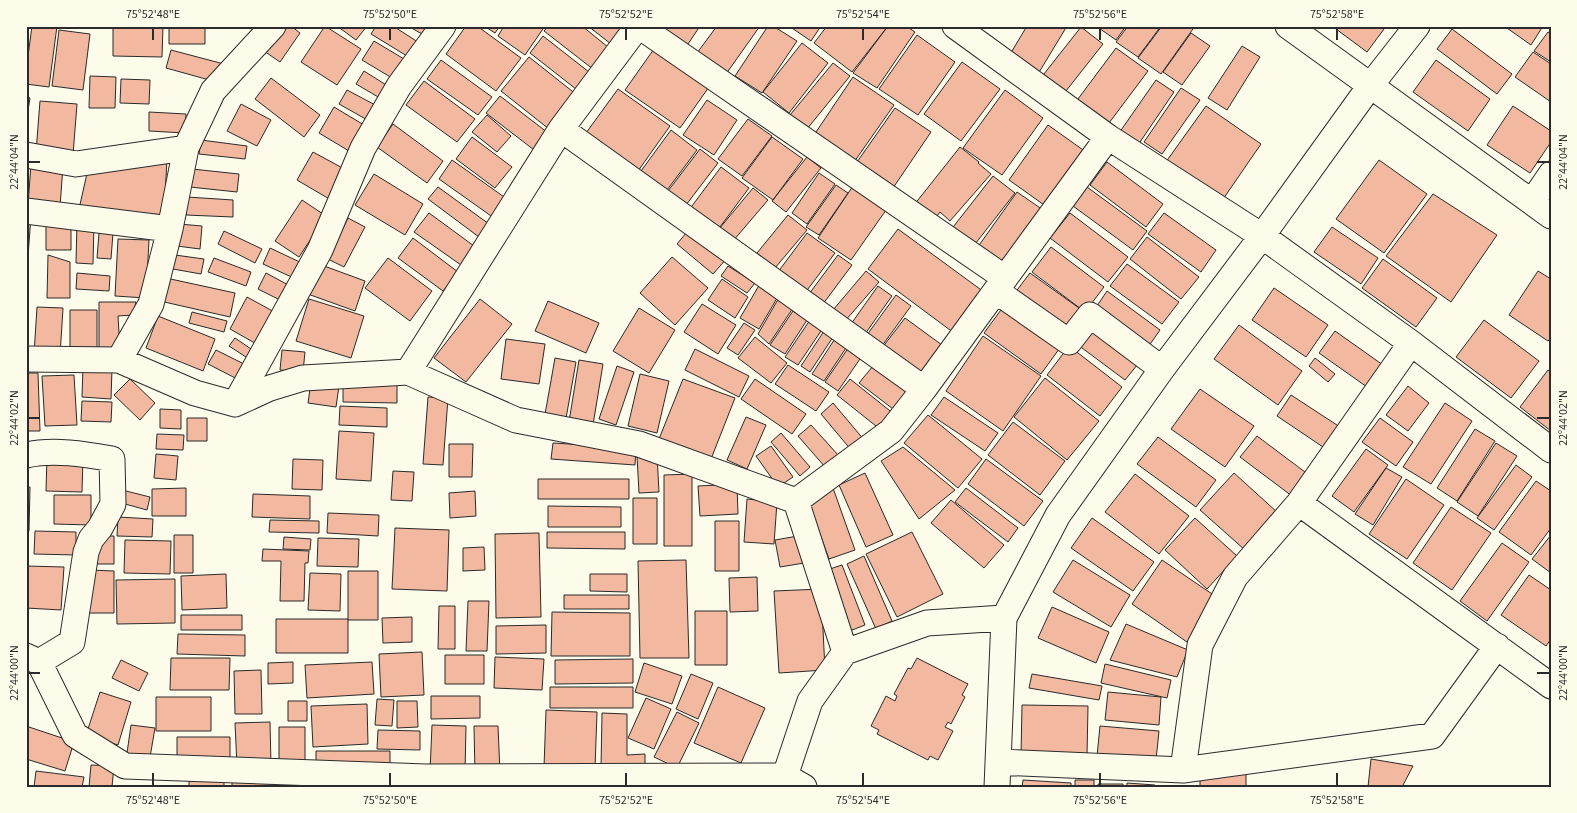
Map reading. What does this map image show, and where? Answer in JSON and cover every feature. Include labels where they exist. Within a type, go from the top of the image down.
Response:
[{"type":"street","points":[[119,360],[151,304],[170,229],[186,148],[213,92],[273,26]]},
{"type":"street","points":[[235,404],[320,250],[363,148],[399,86],[443,26]]},
{"type":"street","points":[[408,372],[561,129],[639,26],[1001,285],[1069,342],[1090,315],[1162,370]]},
{"type":"street","points":[[955,26],[1108,137],[1262,236],[1411,343],[1551,450]]},
{"type":"street","points":[[1288,26],[1541,209],[1551,174]]},
{"type":"street","points":[[997,787],[1004,618],[1058,515],[1370,86],[1417,26]]},
{"type":"street","points":[[561,129],[924,389]]},
{"type":"street","points":[[796,501],[890,430],[924,389],[1108,137]]},
{"type":"street","points":[[26,155],[76,164],[186,148]]},
{"type":"street","points":[[26,210],[170,229]]},
{"type":"street","points":[[1183,770],[1200,645],[1235,577],[1299,503],[1411,343]]},
{"type":"street","points":[[26,360],[119,360],[195,393],[235,404],[270,388],[303,378],[408,372],[516,420],[639,444],[796,501]]},
{"type":"street","points":[[26,455],[36,453],[82,453],[112,459],[113,504],[100,528],[91,538],[86,552],[72,642],[33,659],[75,735],[125,766],[426,778],[794,781],[810,701],[845,652],[927,623],[1004,618]]},
{"type":"street","points":[[796,501],[845,652]]},
{"type":"street","points":[[1299,503],[1551,686]]},
{"type":"street","points":[[998,762],[1183,770],[1432,736],[1497,646]]},
{"type":"building","points":[[32,26],[57,26],[49,87],[26,84]]},
{"type":"building","points":[[113,26],[163,26],[162,57],[113,56]]},
{"type":"building","points":[[169,26],[205,26],[205,44],[169,44]]},
{"type":"building","points":[[282,26],[291,26],[300,33],[280,62],[264,51]]},
{"type":"building","points":[[325,26],[361,49],[337,85],[301,62]]},
{"type":"building","points":[[337,26],[367,26],[356,40]]},
{"type":"building","points":[[376,26],[393,26],[421,44],[412,59],[371,34]]},
{"type":"building","points":[[408,26],[436,26],[429,38]]},
{"type":"building","points":[[466,26],[477,26],[521,58],[496,91],[446,54]]},
{"type":"building","points":[[484,26],[500,26],[495,33]]},
{"type":"building","points":[[504,26],[545,26],[525,55],[498,36]]},
{"type":"building","points":[[548,26],[582,26],[614,52],[598,73],[544,31]]},
{"type":"building","points":[[588,26],[616,26],[621,30],[611,44]]},
{"type":"building","points":[[668,26],[700,26],[686,47],[664,32]]},
{"type":"building","points":[[717,26],[760,26],[726,74],[697,53]]},
{"type":"building","points":[[768,26],[773,26],[797,41],[762,93],[735,76]]},
{"type":"building","points":[[789,26],[821,26],[811,41]]},
{"type":"building","points":[[827,26],[888,26],[852,72],[814,43]]},
{"type":"building","points":[[888,26],[906,26],[915,32],[877,88],[853,73]]},
{"type":"building","points":[[1027,26],[1067,26],[1038,74],[1009,56]]},
{"type":"building","points":[[1096,26],[1126,26],[1116,40]]},
{"type":"building","points":[[1128,26],[1161,26],[1138,57],[1116,42]]},
{"type":"building","points":[[1162,26],[1195,26],[1161,74],[1138,58]]},
{"type":"building","points":[[1332,26],[1380,26],[1384,29],[1367,52]]},
{"type":"building","points":[[1504,26],[1543,26],[1531,45]]},
{"type":"building","points":[[1081,27],[1103,44],[1062,96],[1040,79]]},
{"type":"building","points":[[1452,29],[1512,74],[1497,94],[1437,49]]},
{"type":"building","points":[[59,30],[90,34],[83,90],[52,86]]},
{"type":"building","points":[[1548,32],[1551,34],[1551,62],[1534,51]]},
{"type":"building","points":[[1191,33],[1210,46],[1182,85],[1163,72]]},
{"type":"building","points":[[917,35],[955,62],[918,115],[879,89]]},
{"type":"building","points":[[543,36],[594,76],[581,93],[530,53]]},
{"type":"building","points":[[374,41],[409,62],[397,81],[362,60]]},
{"type":"building","points":[[802,43],[828,63],[789,113],[763,92]]},
{"type":"building","points":[[1242,46],[1260,57],[1227,110],[1208,98]]},
{"type":"building","points":[[1116,48],[1148,71],[1106,127],[1075,103]]},
{"type":"building","points":[[654,49],[709,87],[680,128],[625,90]]},
{"type":"building","points":[[171,50],[224,64],[213,81],[166,68]]},
{"type":"building","points":[[1533,52],[1551,64],[1551,102],[1515,77]]},
{"type":"building","points":[[529,57],[577,95],[549,129],[501,91]]},
{"type":"building","points":[[441,60],[492,97],[478,115],[427,79]]},
{"type":"building","points":[[1436,60],[1490,99],[1468,131],[1413,92]]},
{"type":"building","points":[[962,62],[1000,89],[961,141],[924,114]]},
{"type":"building","points":[[833,63],[850,76],[807,129],[790,115]]},
{"type":"building","points":[[364,71],[391,88],[385,101],[356,84]]},
{"type":"building","points":[[90,76],[116,77],[115,108],[89,108]]},
{"type":"building","points":[[853,77],[894,105],[852,165],[812,138]]},
{"type":"building","points":[[271,78],[320,115],[304,137],[255,99]]},
{"type":"building","points":[[121,79],[150,80],[149,104],[120,103]]},
{"type":"building","points":[[1156,80],[1174,92],[1138,145],[1119,133]]},
{"type":"building","points":[[424,81],[475,119],[457,142],[406,105]]},
{"type":"building","points":[[1181,88],[1200,100],[1162,154],[1144,142]]},
{"type":"building","points":[[618,89],[670,126],[638,171],[586,133]]},
{"type":"building","points":[[347,90],[379,107],[371,122],[339,104]]},
{"type":"building","points":[[1005,90],[1043,118],[1002,175],[963,148]]},
{"type":"building","points":[[500,96],[552,136],[538,153],[486,113]]},
{"type":"building","points":[[26,97],[30,98],[26,123]]},
{"type":"building","points":[[707,100],[737,120],[714,155],[683,135]]},
{"type":"building","points":[[40,101],[77,104],[73,155],[36,152]]},
{"type":"building","points":[[241,104],[271,120],[257,146],[227,131]]},
{"type":"building","points":[[1206,106],[1261,144],[1219,205],[1163,166]]},
{"type":"building","points":[[1513,106],[1551,131],[1551,142],[1530,173],[1487,145]]},
{"type":"building","points":[[334,107],[369,128],[354,154],[319,133]]},
{"type":"building","points":[[895,108],[931,132],[893,188],[857,162]]},
{"type":"building","points":[[149,112],[186,114],[185,133],[149,131]]},
{"type":"building","points":[[487,115],[511,136],[497,152],[472,132]]},
{"type":"building","points":[[748,119],[772,136],[742,176],[718,159]]},
{"type":"building","points":[[393,124],[443,161],[427,183],[377,147]]},
{"type":"building","points":[[1048,125],[1086,152],[1047,207],[1009,180]]},
{"type":"building","points":[[671,130],[697,150],[667,190],[641,171]]},
{"type":"building","points":[[472,137],[512,167],[495,188],[456,159]]},
{"type":"building","points":[[772,137],[803,159],[773,200],[742,178]]},
{"type":"building","points":[[201,140],[247,146],[245,159],[199,154]]},
{"type":"building","points":[[960,147],[991,174],[950,221],[940,212],[934,220],[914,205]]},
{"type":"building","points":[[700,149],[718,163],[686,205],[668,191]]},
{"type":"building","points":[[313,152],[348,171],[331,200],[297,180]]},
{"type":"building","points":[[807,157],[821,168],[786,212],[772,201]]},
{"type":"building","points":[[167,159],[164,215],[79,209],[88,169]]},
{"type":"building","points":[[452,160],[507,199],[494,218],[439,179]]},
{"type":"building","points":[[1379,160],[1427,194],[1384,253],[1336,219]]},
{"type":"building","points":[[1107,162],[1163,204],[1146,227],[1090,185]]},
{"type":"building","points":[[31,164],[63,166],[60,207],[28,205]]},
{"type":"building","points":[[721,167],[749,188],[717,231],[689,210]]},
{"type":"building","points":[[192,169],[239,174],[237,192],[190,187]]},
{"type":"building","points":[[819,173],[835,184],[807,224],[792,213]]},
{"type":"building","points":[[374,174],[423,204],[405,235],[355,205]]},
{"type":"building","points":[[993,176],[1015,193],[972,248],[950,231]]},
{"type":"building","points":[[857,180],[891,203],[851,260],[818,238]]},
{"type":"building","points":[[836,185],[848,193],[819,235],[806,227]]},
{"type":"building","points":[[438,187],[489,224],[479,237],[428,199]]},
{"type":"building","points":[[1087,187],[1147,231],[1133,250],[1073,206]]},
{"type":"building","points":[[753,188],[768,200],[733,241],[719,229]]},
{"type":"building","points":[[1017,192],[1046,212],[1006,268],[977,248]]},
{"type":"building","points":[[1433,194],[1497,235],[1451,302],[1386,256]]},
{"type":"building","points":[[187,197],[233,200],[233,217],[186,215]]},
{"type":"building","points":[[302,200],[326,216],[299,257],[275,241]]},
{"type":"building","points":[[429,213],[474,246],[461,265],[414,232]]},
{"type":"building","points":[[1070,213],[1128,257],[1108,282],[1050,238]]},
{"type":"building","points":[[1164,213],[1216,250],[1201,272],[1148,234]]},
{"type":"building","points":[[788,215],[807,230],[775,268],[757,253]]},
{"type":"building","points":[[26,216],[31,216],[27,270],[26,270]]},
{"type":"building","points":[[348,218],[365,227],[344,267],[328,259]]},
{"type":"building","points":[[77,222],[94,223],[93,264],[76,263]]},
{"type":"building","points":[[179,224],[202,226],[200,249],[177,246]]},
{"type":"building","points":[[46,225],[71,225],[71,250],[46,250]]},
{"type":"building","points":[[691,227],[728,257],[713,274],[677,244]]},
{"type":"building","points":[[1332,227],[1378,258],[1361,284],[1314,252]]},
{"type":"building","points":[[898,229],[984,292],[954,333],[868,269]]},
{"type":"building","points":[[224,231],[262,249],[255,263],[218,244]]},
{"type":"building","points":[[99,233],[113,233],[111,259],[97,258]]},
{"type":"building","points":[[807,233],[835,253],[805,293],[778,272]]},
{"type":"building","points":[[1147,237],[1199,277],[1181,299],[1130,259]]},
{"type":"building","points":[[413,238],[458,272],[443,291],[398,258]]},
{"type":"building","points":[[118,239],[149,240],[146,298],[115,296]]},
{"type":"building","points":[[1051,247],[1104,287],[1085,312],[1032,272]]},
{"type":"building","points":[[270,248],[304,264],[296,279],[263,264]]},
{"type":"building","points":[[48,255],[70,262],[70,298],[47,298]]},
{"type":"building","points":[[175,255],[204,259],[201,274],[173,269]]},
{"type":"building","points":[[838,255],[852,265],[823,304],[809,294]]},
{"type":"building","points":[[672,257],[708,288],[675,325],[640,293]]},
{"type":"building","points":[[214,258],[251,272],[246,286],[208,272]]},
{"type":"building","points":[[388,258],[432,291],[410,321],[365,288]]},
{"type":"building","points":[[1383,259],[1437,298],[1416,327],[1362,288]]},
{"type":"building","points":[[316,263],[365,281],[355,311],[305,293]]},
{"type":"building","points":[[1127,264],[1179,302],[1162,324],[1110,286]]},
{"type":"building","points":[[728,266],[755,283],[747,293],[721,276]]},
{"type":"building","points":[[866,271],[879,282],[845,321],[833,310]]},
{"type":"building","points":[[1538,271],[1551,279],[1551,338],[1548,341],[1509,315]]},
{"type":"building","points":[[77,273],[110,276],[109,291],[76,289]]},
{"type":"building","points":[[266,273],[292,287],[284,302],[258,289]]},
{"type":"building","points":[[1030,273],[1086,313],[1067,339],[1011,298]]},
{"type":"building","points":[[166,278],[235,293],[230,317],[160,301]]},
{"type":"building","points":[[722,279],[748,297],[735,318],[708,300]]},
{"type":"building","points":[[761,282],[780,293],[759,329],[740,318]]},
{"type":"building","points":[[878,286],[892,296],[865,334],[851,324]]},
{"type":"building","points":[[1274,288],[1328,325],[1306,357],[1252,320]]},
{"type":"building","points":[[1107,291],[1160,330],[1146,350],[1093,312]]},
{"type":"building","points":[[896,295],[911,306],[879,350],[864,339]]},
{"type":"building","points":[[780,296],[793,308],[769,344],[758,334]]},
{"type":"building","points":[[247,297],[278,314],[260,346],[230,329]]},
{"type":"building","points":[[309,299],[364,316],[351,358],[296,341]]},
{"type":"building","points":[[480,299],[512,324],[466,382],[434,358]]},
{"type":"building","points":[[548,301],[599,323],[586,353],[535,331]]},
{"type":"building","points":[[99,302],[136,302],[133,315],[118,316],[120,349],[99,349]]},
{"type":"building","points":[[1006,303],[1062,345],[1041,374],[984,333]]},
{"type":"building","points":[[702,304],[736,325],[718,354],[684,332]]},
{"type":"building","points":[[37,307],[63,308],[60,356],[34,354]]},
{"type":"building","points":[[639,308],[675,330],[649,373],[613,351]]},
{"type":"building","points":[[70,310],[97,310],[97,352],[70,353]]},
{"type":"building","points":[[793,311],[807,320],[785,354],[770,345]]},
{"type":"building","points":[[192,312],[227,321],[224,332],[189,323]]},
{"type":"building","points":[[158,316],[215,339],[203,371],[146,348]]},
{"type":"building","points":[[905,318],[942,345],[920,375],[882,348]]},
{"type":"building","points":[[810,320],[823,328],[798,365],[785,357]]},
{"type":"building","points":[[1484,320],[1539,361],[1511,398],[1456,357]]},
{"type":"building","points":[[1092,321],[1142,359],[1125,380],[1074,342]]},
{"type":"building","points":[[744,323],[755,330],[738,355],[727,348]]},
{"type":"building","points":[[1239,325],[1302,371],[1278,405],[1214,359]]},
{"type":"building","points":[[826,328],[835,334],[810,372],[801,366]]},
{"type":"building","points":[[1335,331],[1383,365],[1367,387],[1319,353]]},
{"type":"building","points":[[838,334],[850,342],[824,381],[812,374]]},
{"type":"building","points":[[983,336],[1041,376],[1003,431],[946,391]]},
{"type":"building","points":[[755,337],[787,363],[771,383],[738,358]]},
{"type":"building","points":[[235,338],[254,351],[249,359],[229,346]]},
{"type":"building","points":[[506,339],[545,344],[539,384],[501,379]]},
{"type":"building","points":[[851,344],[864,353],[838,391],[825,382]]},
{"type":"building","points":[[1069,346],[1122,387],[1100,416],[1047,375]]},
{"type":"building","points":[[695,349],[749,376],[739,397],[685,370]]},
{"type":"building","points":[[216,350],[248,366],[241,381],[208,364]]},
{"type":"building","points":[[282,350],[305,352],[303,372],[280,370]]},
{"type":"building","points":[[555,358],[576,362],[565,424],[544,420]]},
{"type":"building","points":[[1315,358],[1335,374],[1328,382],[1309,366]]},
{"type":"building","points":[[579,360],[603,364],[592,431],[568,428]]},
{"type":"building","points":[[788,365],[829,392],[816,411],[775,384]]},
{"type":"building","points":[[83,366],[112,368],[111,399],[82,397]]},
{"type":"building","points":[[617,366],[634,372],[616,425],[599,419]]},
{"type":"building","points":[[873,366],[911,395],[897,412],[859,383]]},
{"type":"building","points":[[1548,370],[1551,372],[1551,431],[1520,407]]},
{"type":"building","points":[[26,373],[38,373],[40,431],[26,431]]},
{"type":"building","points":[[640,374],[669,381],[657,433],[628,426]]},
{"type":"building","points":[[74,375],[77,425],[45,426],[42,376]]},
{"type":"building","points":[[1045,378],[1099,421],[1067,460],[1014,417]]},
{"type":"building","points":[[130,379],[155,403],[140,420],[114,395]]},
{"type":"building","points":[[683,379],[735,398],[711,459],[659,439]]},
{"type":"building","points":[[755,379],[806,414],[792,434],[741,399]]},
{"type":"building","points":[[850,379],[894,414],[881,430],[837,395]]},
{"type":"building","points":[[343,380],[397,380],[397,403],[343,402]]},
{"type":"building","points":[[311,382],[339,386],[336,407],[308,403]]},
{"type":"building","points":[[1408,386],[1429,403],[1408,431],[1386,415]]},
{"type":"building","points":[[1200,389],[1254,426],[1225,467],[1171,429]]},
{"type":"building","points":[[1291,395],[1340,427],[1326,449],[1277,416]]},
{"type":"building","points":[[428,397],[448,398],[443,465],[423,464]]},
{"type":"building","points":[[944,397],[998,433],[985,451],[931,415]]},
{"type":"building","points":[[82,401],[112,402],[111,422],[81,421]]},
{"type":"building","points":[[833,403],[865,441],[852,451],[821,414]]},
{"type":"building","points":[[1445,403],[1472,421],[1431,484],[1403,467]]},
{"type":"building","points":[[340,406],[387,408],[387,427],[339,425]]},
{"type":"building","points":[[160,409],[181,410],[181,429],[160,428]]},
{"type":"building","points":[[928,415],[982,459],[958,488],[904,443]]},
{"type":"building","points":[[746,417],[766,425],[747,469],[727,460]]},
{"type":"building","points":[[187,418],[207,418],[207,441],[187,441]]},
{"type":"building","points":[[1380,418],[1413,442],[1396,466],[1362,442]]},
{"type":"building","points":[[1013,422],[1065,461],[1040,495],[988,455]]},
{"type":"building","points":[[811,425],[839,456],[826,468],[798,436]]},
{"type":"building","points":[[1475,429],[1495,441],[1457,501],[1437,488]]},
{"type":"building","points":[[339,431],[374,433],[371,481],[336,479]]},
{"type":"building","points":[[781,433],[810,467],[800,476],[771,442]]},
{"type":"building","points":[[157,434],[184,435],[183,450],[156,449]]},
{"type":"building","points":[[1257,436],[1309,475],[1292,496],[1240,457]]},
{"type":"building","points":[[1158,437],[1216,480],[1196,507],[1137,464]]},
{"type":"building","points":[[553,443],[636,448],[635,465],[551,459]]},
{"type":"building","points":[[1496,443],[1517,456],[1478,516],[1457,502]]},
{"type":"building","points":[[449,444],[473,444],[472,477],[449,477]]},
{"type":"building","points":[[771,446],[793,477],[778,487],[756,456]]},
{"type":"building","points":[[903,447],[955,490],[919,519],[881,461]]},
{"type":"building","points":[[1366,449],[1388,465],[1354,512],[1332,496]]},
{"type":"building","points":[[156,454],[178,456],[176,480],[154,478]]},
{"type":"building","points":[[657,455],[659,492],[639,493],[637,456]]},
{"type":"building","points":[[47,456],[83,457],[82,492],[46,491]]},
{"type":"building","points":[[293,459],[323,460],[322,490],[292,489]]},
{"type":"building","points":[[986,459],[1043,501],[1024,526],[968,484]]},
{"type":"building","points":[[1516,465],[1532,477],[1494,530],[1477,518]]},
{"type":"building","points":[[1386,468],[1402,477],[1373,525],[1355,514]]},
{"type":"building","points":[[393,471],[414,472],[412,501],[391,500]]},
{"type":"building","points":[[865,473],[893,535],[866,547],[839,485]]},
{"type":"building","points":[[1234,473],[1278,513],[1245,550],[1200,510]]},
{"type":"building","points":[[692,474],[692,546],[664,546],[664,475]]},
{"type":"building","points":[[1135,474],[1189,516],[1159,554],[1105,512]]},
{"type":"building","points":[[538,479],[629,479],[629,499],[538,499]]},
{"type":"building","points":[[1406,479],[1444,505],[1407,559],[1369,534]]},
{"type":"building","points":[[1536,481],[1551,491],[1551,528],[1531,555],[1499,532]]},
{"type":"building","points":[[737,484],[738,514],[700,516],[698,486]]},
{"type":"building","points":[[26,487],[30,487],[29,531],[26,531]]},
{"type":"building","points":[[186,488],[186,516],[152,516],[152,489]]},
{"type":"building","points":[[833,488],[855,550],[829,559],[807,498]]},
{"type":"building","points":[[966,488],[1018,528],[1008,542],[955,502]]},
{"type":"building","points":[[122,490],[150,497],[147,510],[125,504]]},
{"type":"building","points":[[475,491],[476,516],[450,518],[449,493]]},
{"type":"building","points":[[253,494],[310,496],[310,519],[252,517]]},
{"type":"building","points":[[54,495],[91,495],[91,525],[54,524]]},
{"type":"building","points":[[633,498],[657,498],[657,544],[633,544]]},
{"type":"building","points":[[747,499],[777,502],[774,544],[744,542]]},
{"type":"building","points":[[951,500],[1004,545],[984,568],[931,523]]},
{"type":"building","points":[[548,506],[621,507],[621,527],[548,527]]},
{"type":"building","points":[[1451,507],[1491,533],[1452,590],[1413,563]]},
{"type":"building","points":[[328,513],[379,515],[378,536],[327,533]]},
{"type":"building","points":[[118,517],[153,519],[152,537],[117,536]]},
{"type":"building","points":[[1092,518],[1154,562],[1133,591],[1071,548]]},
{"type":"building","points":[[1195,518],[1237,556],[1207,589],[1165,550]]},
{"type":"building","points":[[270,520],[319,521],[319,533],[269,532]]},
{"type":"building","points":[[715,521],[739,521],[739,571],[715,571]]},
{"type":"building","points":[[395,528],[449,530],[447,591],[392,589]]},
{"type":"building","points":[[35,531],[76,532],[76,555],[34,554]]},
{"type":"building","points":[[547,532],[625,532],[625,549],[547,548]]},
{"type":"building","points":[[912,532],[943,594],[897,617],[866,554]]},
{"type":"building","points":[[539,533],[541,617],[496,618],[495,534]]},
{"type":"building","points":[[174,535],[193,535],[193,573],[174,573]]},
{"type":"building","points":[[1551,535],[1551,573],[1532,559]]},
{"type":"building","points":[[97,536],[114,536],[114,564],[97,564]]},
{"type":"building","points":[[798,536],[804,563],[780,567],[775,540]]},
{"type":"building","points":[[284,537],[311,539],[310,550],[283,549]]},
{"type":"building","points":[[318,538],[359,539],[358,567],[317,566]]},
{"type":"building","points":[[125,540],[171,541],[170,574],[124,573]]},
{"type":"building","points":[[1502,543],[1529,562],[1487,621],[1460,601]]},
{"type":"building","points":[[484,547],[485,570],[463,571],[463,548]]},
{"type":"building","points":[[263,549],[309,551],[308,563],[305,563],[304,601],[280,601],[281,561],[262,561]]},
{"type":"building","points":[[864,556],[892,621],[876,629],[847,564]]},
{"type":"building","points":[[686,560],[689,658],[640,658],[638,561]]},
{"type":"building","points":[[1073,560],[1130,595],[1111,627],[1053,592]]},
{"type":"building","points":[[1162,560],[1218,598],[1187,642],[1132,604]]},
{"type":"building","points":[[842,565],[865,625],[847,632],[824,571]]},
{"type":"building","points":[[26,566],[64,567],[61,610],[26,608]]},
{"type":"building","points":[[89,570],[114,571],[114,613],[89,613]]},
{"type":"building","points":[[348,571],[378,571],[378,620],[348,620]]},
{"type":"building","points":[[310,573],[341,574],[340,611],[308,610]]},
{"type":"building","points":[[226,574],[227,608],[182,610],[181,576]]},
{"type":"building","points":[[590,574],[627,574],[627,592],[590,591]]},
{"type":"building","points":[[1529,575],[1551,590],[1551,639],[1546,646],[1501,615]]},
{"type":"building","points":[[757,577],[758,611],[730,612],[729,578]]},
{"type":"building","points":[[175,579],[175,623],[117,624],[116,580]]},
{"type":"building","points":[[821,589],[825,670],[779,673],[774,591]]},
{"type":"building","points":[[564,595],[629,595],[629,609],[564,609]]},
{"type":"building","points":[[468,601],[489,601],[487,651],[466,651]]},
{"type":"building","points":[[439,606],[455,606],[455,649],[438,649]]},
{"type":"building","points":[[1052,607],[1109,632],[1096,663],[1038,638]]},
{"type":"building","points":[[695,611],[727,611],[727,665],[695,665]]},
{"type":"building","points":[[552,612],[630,613],[630,656],[551,656]]},
{"type":"building","points":[[181,615],[242,615],[242,630],[181,630]]},
{"type":"building","points":[[412,617],[412,642],[383,643],[382,618]]},
{"type":"building","points":[[276,619],[348,619],[348,653],[276,653]]},
{"type":"building","points":[[1126,624],[1188,650],[1177,677],[1110,660]]},
{"type":"building","points":[[546,625],[546,653],[496,654],[496,626]]},
{"type":"building","points":[[178,634],[245,635],[245,656],[177,654]]},
{"type":"building","points":[[422,652],[424,695],[381,697],[379,654]]},
{"type":"building","points":[[445,655],[484,655],[484,684],[445,684]]},
{"type":"building","points":[[495,657],[544,659],[542,690],[494,688]]},
{"type":"building","points":[[171,658],[230,658],[229,690],[170,690]]},
{"type":"building","points":[[917,658],[968,684],[962,695],[965,697],[951,724],[948,722],[945,727],[953,731],[938,760],[930,756],[928,760],[877,734],[879,730],[871,726],[886,696],[895,701],[897,696],[894,694],[908,668],[911,669]]},
{"type":"building","points":[[633,659],[633,683],[555,684],[555,660]]},
{"type":"building","points":[[121,660],[148,673],[139,691],[112,678]]},
{"type":"building","points":[[293,662],[293,683],[268,684],[268,663]]},
{"type":"building","points":[[372,662],[374,694],[307,698],[305,665]]},
{"type":"building","points":[[644,663],[682,676],[672,704],[635,692]]},
{"type":"building","points":[[1105,664],[1171,680],[1167,698],[1101,683]]},
{"type":"building","points":[[261,670],[262,714],[235,714],[234,671]]},
{"type":"building","points":[[691,674],[713,683],[698,719],[676,709]]},
{"type":"building","points":[[1032,674],[1102,686],[1099,700],[1029,688]]},
{"type":"building","points":[[550,687],[633,687],[633,708],[550,708]]},
{"type":"building","points":[[718,687],[765,708],[741,763],[694,743]]},
{"type":"building","points":[[100,692],[131,702],[118,745],[86,735]]},
{"type":"building","points":[[1108,692],[1161,697],[1159,725],[1105,720]]},
{"type":"building","points":[[431,696],[480,696],[480,718],[431,719]]},
{"type":"building","points":[[156,697],[211,697],[211,731],[156,731]]},
{"type":"building","points":[[646,698],[671,709],[654,749],[628,738]]},
{"type":"building","points":[[377,699],[394,700],[392,726],[375,725]]},
{"type":"building","points":[[288,701],[307,701],[307,721],[288,721]]},
{"type":"building","points":[[397,701],[417,701],[418,727],[397,728]]},
{"type":"building","points":[[367,704],[368,744],[313,747],[311,706]]},
{"type":"building","points":[[1022,705],[1088,706],[1087,756],[1021,755]]},
{"type":"building","points":[[546,710],[597,712],[595,769],[544,768]]},
{"type":"building","points":[[677,712],[699,723],[677,768],[654,757]]},
{"type":"building","points":[[602,713],[627,714],[627,755],[645,754],[645,768],[601,768]]},
{"type":"building","points":[[270,722],[271,765],[237,766],[235,723]]},
{"type":"building","points":[[131,725],[155,728],[149,763],[126,760]]},
{"type":"building","points":[[432,725],[466,726],[465,773],[430,772]]},
{"type":"building","points":[[26,726],[74,742],[65,771],[26,759]]},
{"type":"building","points":[[474,726],[498,726],[500,773],[475,774]]},
{"type":"building","points":[[1100,726],[1159,731],[1156,760],[1097,756]]},
{"type":"building","points":[[279,727],[305,727],[305,770],[279,770]]},
{"type":"building","points":[[378,730],[420,731],[420,750],[377,749]]},
{"type":"building","points":[[177,737],[230,737],[230,760],[177,760]]},
{"type":"building","points":[[316,751],[390,751],[390,772],[316,772]]},
{"type":"building","points":[[1371,759],[1413,766],[1402,787],[1368,787]]},
{"type":"building","points":[[91,765],[114,766],[112,787],[89,787]]},
{"type":"building","points":[[36,771],[84,777],[82,787],[34,787]]},
{"type":"building","points":[[189,772],[224,773],[224,787],[189,787]]},
{"type":"building","points":[[270,774],[270,787],[232,787],[232,775]]},
{"type":"building","points":[[1200,774],[1246,774],[1246,787],[1200,787]]},
{"type":"building","points":[[326,780],[326,787],[277,787],[279,781]]},
{"type":"building","points":[[1023,780],[1071,783],[1071,787],[1022,787]]},
{"type":"building","points":[[1075,780],[1094,780],[1094,787],[1075,787]]},
{"type":"building","points":[[1127,783],[1155,785],[1155,787],[1127,787]]},
{"type":"building","points":[[1098,784],[1123,784],[1123,787],[1098,787]]}]
